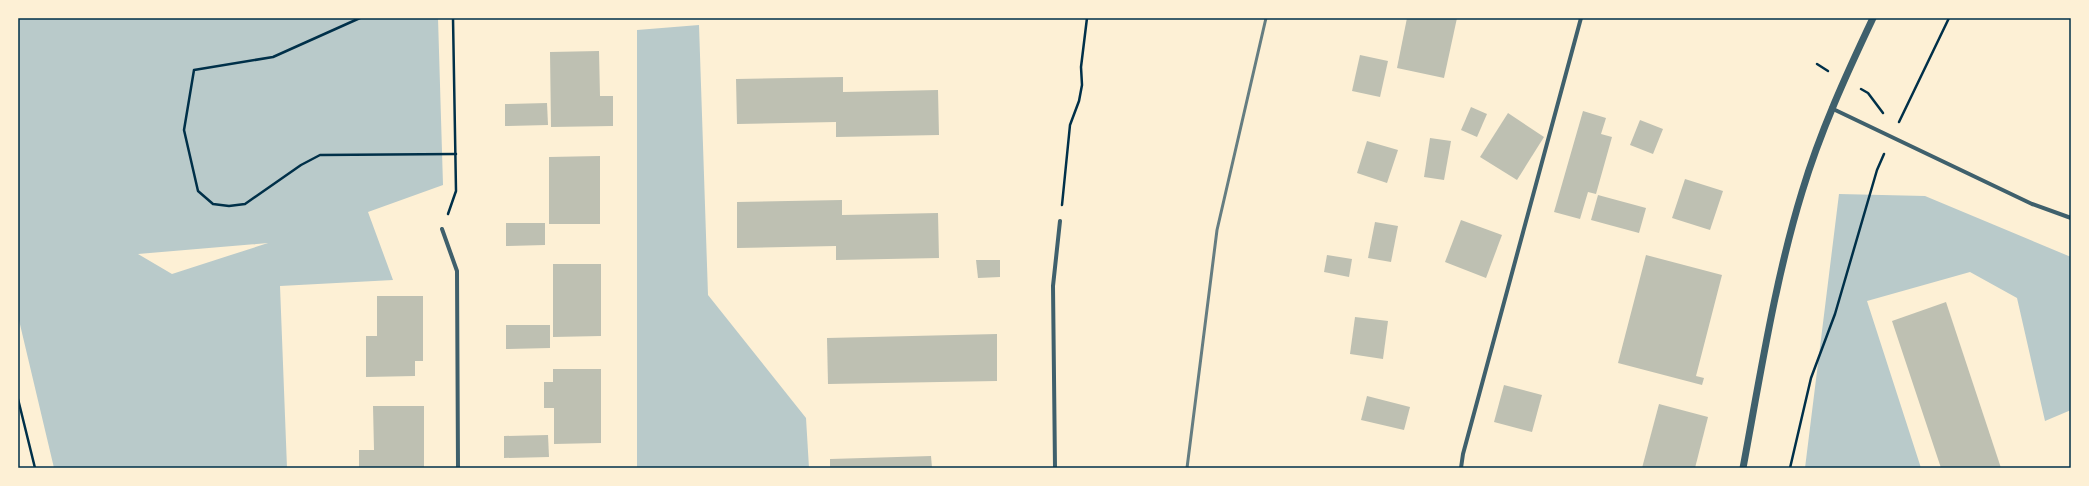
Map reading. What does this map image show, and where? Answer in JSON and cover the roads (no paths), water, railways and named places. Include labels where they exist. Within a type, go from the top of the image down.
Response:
[{"type":"street","points":[[1461,468],[1463,454],[1581,18]]},
{"type":"street","points":[[1743,468],[1782,273],[1802,192],[1831,108],[1873,18]]},
{"type":"street","points":[[1831,108],[2032,204],[2071,218]]},
{"type":"street","points":[[1055,468],[1053,286],[1060,221]]},
{"type":"street","points":[[442,229],[457,271],[458,468]]},
{"type":"railway","points":[[1187,468],[1217,230],[1266,18]]}]
